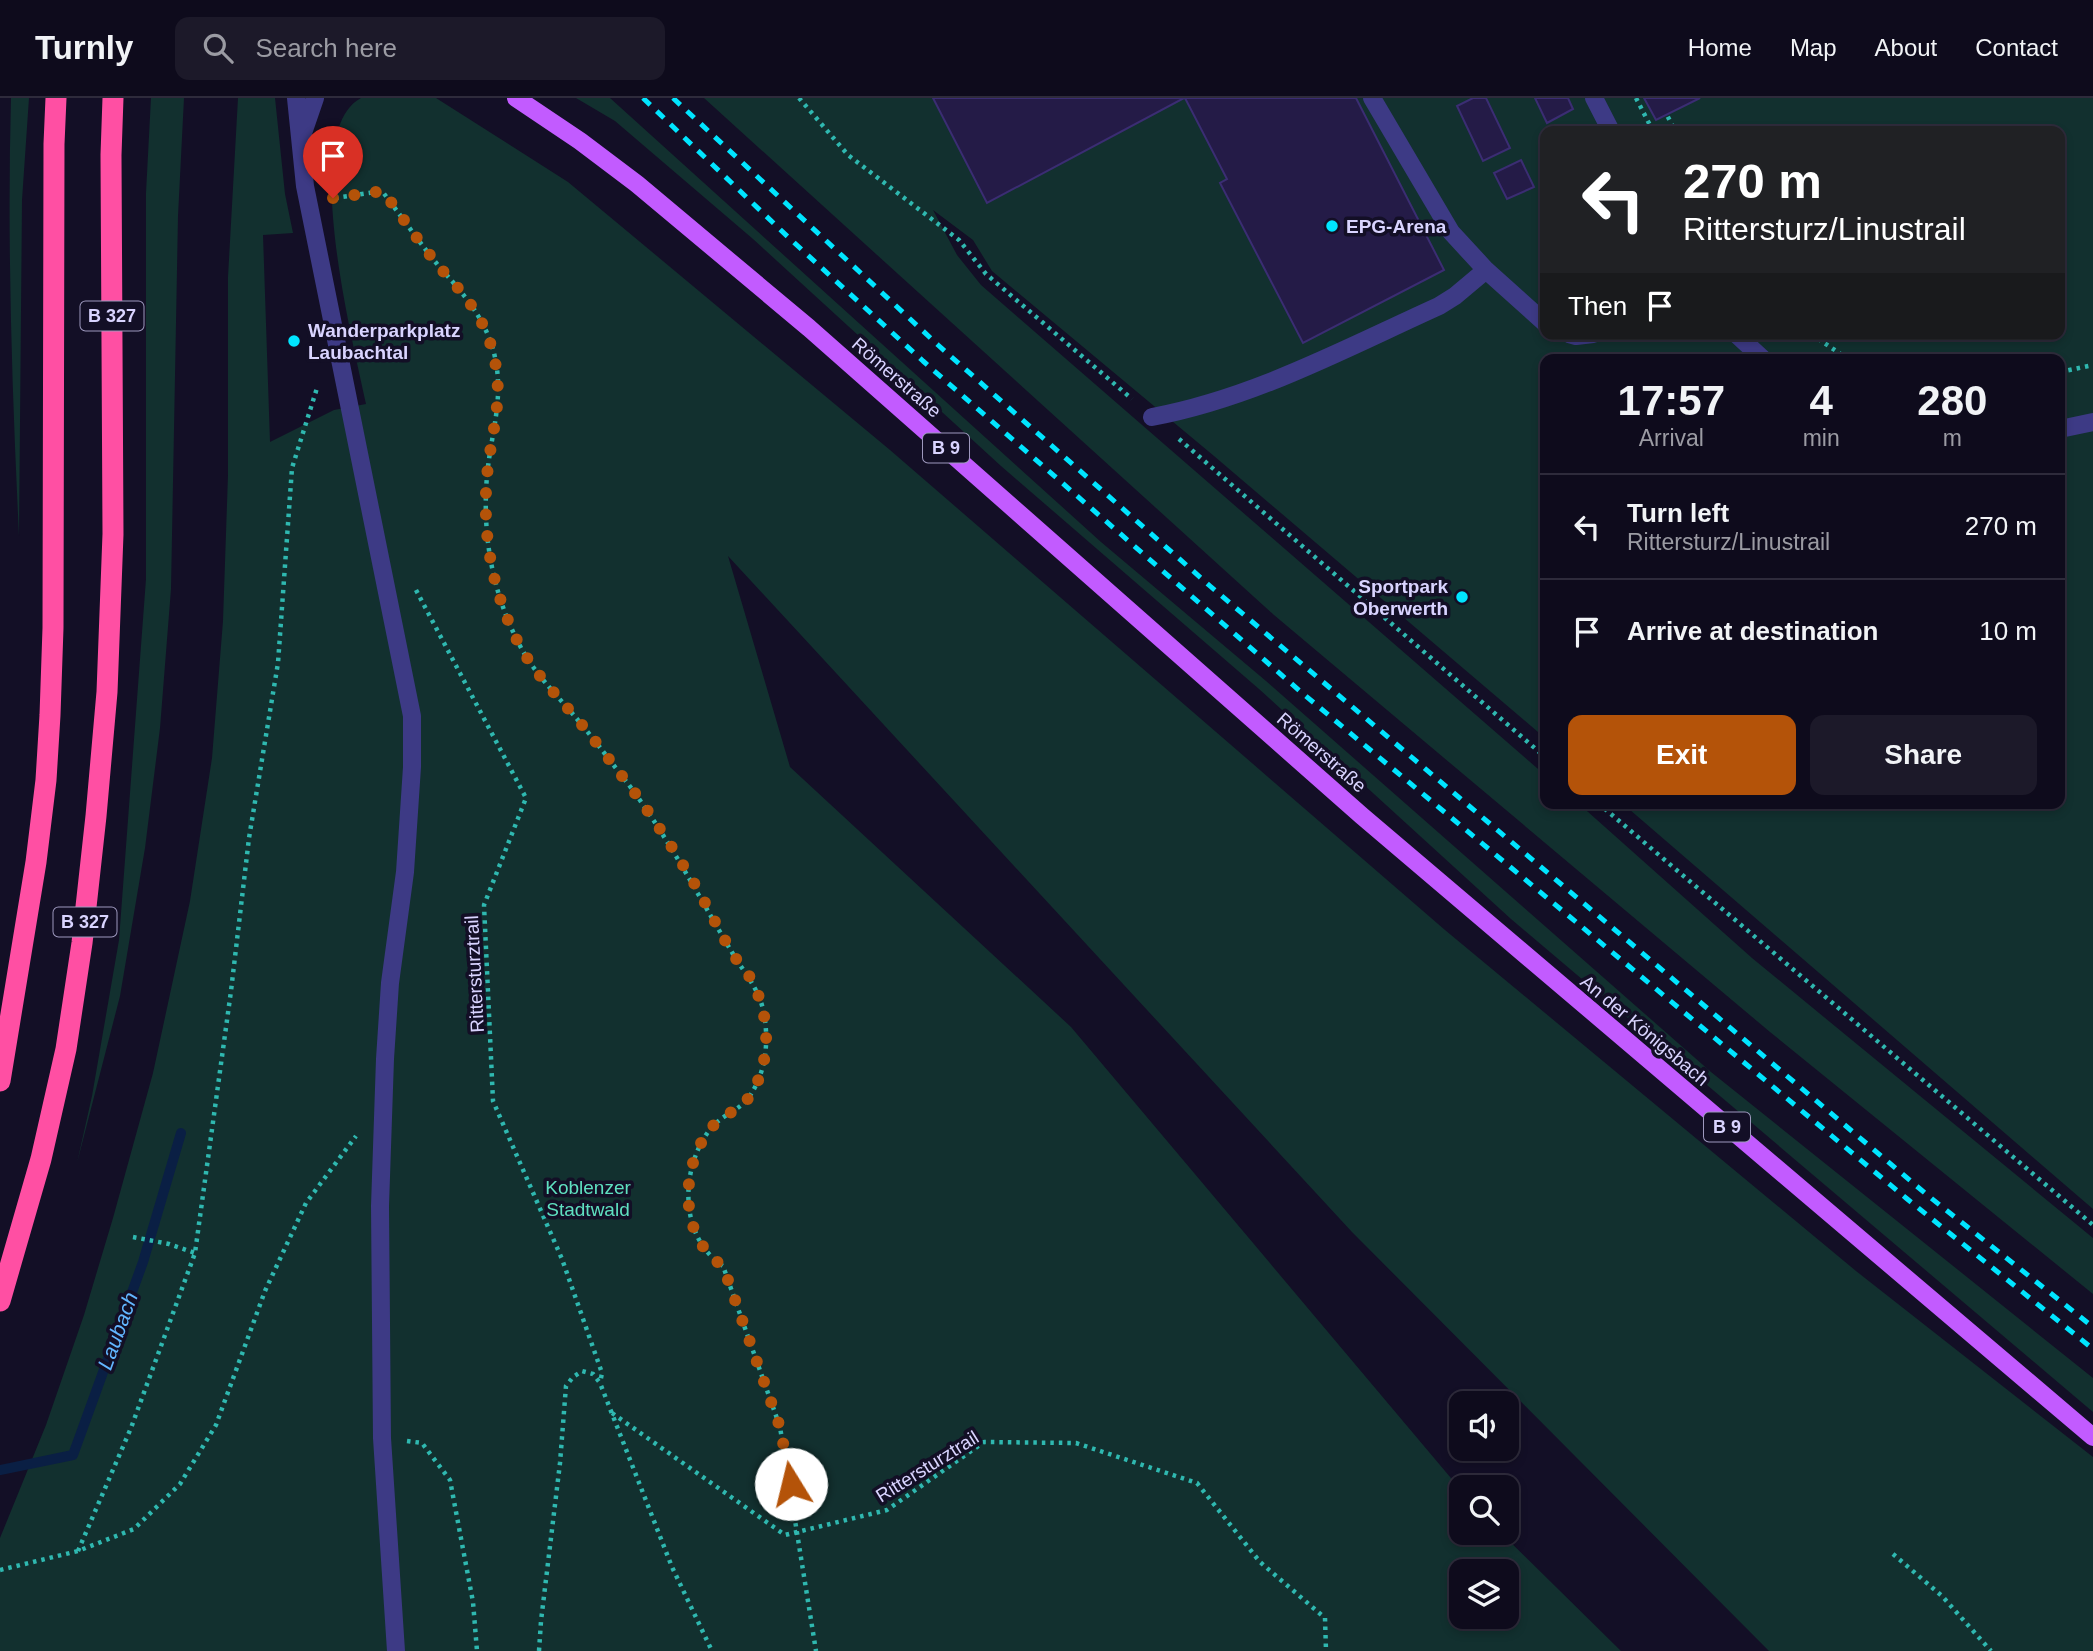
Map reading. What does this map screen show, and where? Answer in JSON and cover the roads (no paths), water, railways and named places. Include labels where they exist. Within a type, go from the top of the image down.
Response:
[{"type":"highway","name":"B 327","points":[[0,1081],[36,862],[46,780],[50,715],[56,98]]},
{"type":"highway","name":"B 327","points":[[0,1301],[41,1159],[66,1049],[82,943],[96,816],[107,692],[113,534],[113,98]]},
{"type":"main road","name":"Römerstraße","points":[[516,98],[628,177],[809,328],[1362,816]]},
{"type":"main road","name":"An der Königsbach","points":[[1362,816],[2093,1437]]},
{"type":"street","points":[[296,98],[316,271],[412,716],[412,767],[405,872],[390,983],[382,1100],[382,1438],[396,1651]]},
{"type":"street","points":[[302,140],[315,98]]},
{"type":"street","points":[[1372,98],[1451,232],[1486,270],[1540,319]]},
{"type":"street","points":[[1594,98],[1608,126]]},
{"type":"street","points":[[1152,416],[1191,410],[1223,400],[1314,363],[1438,306],[1463,290],[1486,270]]},
{"type":"street","points":[[1742,340],[1758,354]]},
{"type":"street","points":[[2065,428],[2093,422]]},
{"type":"waterway","name":"Laubach","points":[[0,1470],[73,1455],[143,1262],[181,1133]]},
{"type":"railway","points":[[643,98],[923,361],[1301,692],[1906,1198],[2093,1349]]},
{"type":"railway","points":[[673,98],[938,345],[1210,586],[1926,1194],[2093,1327]]},
{"type":"place","name":"EPG-Arena","points":[[1332,226]]},
{"type":"place","name":"Wanderparkplatz Laubachtal","points":[[294,341]]},
{"type":"place","name":"Sportpark Oberwerth","points":[[1462,597]]},
{"type":"park label","name":"Koblenzer Stadtwald","points":[[588,1198]]}]
